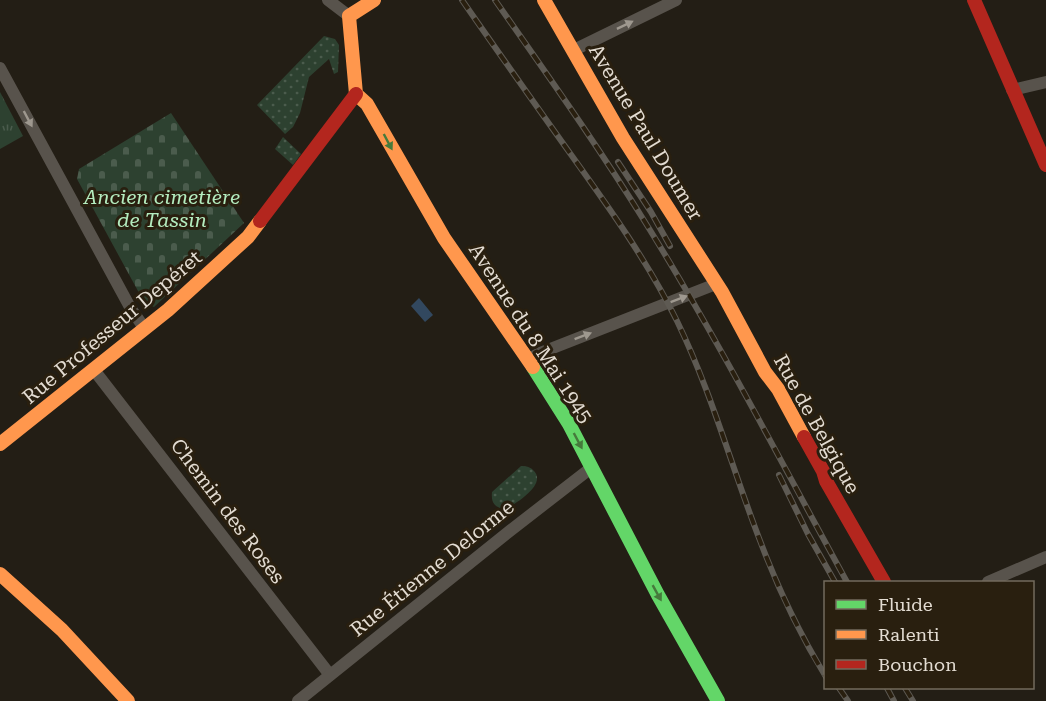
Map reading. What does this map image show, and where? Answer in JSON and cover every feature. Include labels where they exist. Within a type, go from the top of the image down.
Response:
[{"type":"street","points":[[328,0],[349,16],[356,94]]},
{"type":"street","points":[[349,16],[374,0]]},
{"type":"street","name":"Avenue Paul Doumer","points":[[544,0],[623,138],[716,284]]},
{"type":"street","points":[[574,50],[676,0]]},
{"type":"street","points":[[974,0],[1046,165]]},
{"type":"street","points":[[0,68],[131,309],[145,329]]},
{"type":"street","points":[[1012,90],[1046,82]]},
{"type":"street","name":"Rue Professeur Depéret","points":[[0,444],[168,310],[248,237],[319,146],[356,94]]},
{"type":"street","name":"Avenue du 8 Mai 1945","points":[[356,94],[368,104],[444,238],[530,359],[569,424],[658,595],[718,701]]},
{"type":"street","points":[[530,359],[535,355],[716,284]]},
{"type":"street","name":"Rue de Belgique","points":[[716,284],[771,382],[778,389],[823,471],[826,481],[883,581]]},
{"type":"street","name":"Chemin des Roses","points":[[94,370],[330,675]]},
{"type":"street","name":"Rue Étienne Delorme","points":[[298,701],[591,468]]},
{"type":"street","points":[[990,581],[1046,557]]},
{"type":"street","points":[[0,574],[62,630],[128,701]]},
{"type":"street","points":[[110,701],[119,690]]},
{"type":"green space","points":[[324,36],[335,39],[339,45],[338,72],[334,74],[329,59],[309,77],[300,113],[293,127],[285,134],[257,105]]},
{"type":"green space","points":[[0,92],[23,136],[0,149]]},
{"type":"green space","name":"Ancien cimetière de Tassin","points":[[171,113],[244,223],[154,307],[144,302],[77,179],[79,169]]},
{"type":"green space","points":[[283,137],[301,154],[293,165],[275,149]]},
{"type":"green space","points":[[521,466],[533,470],[537,476],[536,482],[522,499],[504,510],[501,509],[493,501],[492,492]]},
{"type":"water","points":[[419,298],[433,315],[425,322],[411,306]]},
{"type":"railway","points":[[462,0],[614,216],[666,299],[700,374],[773,574],[824,674]]},
{"type":"railway","points":[[495,0],[572,110],[672,266],[724,356],[846,581]]},
{"type":"railway","points":[[618,162],[670,246]]},
{"type":"railway","points":[[779,475],[834,581]]},
{"type":"railway","points":[[840,689],[848,701]]},
{"type":"railway","points":[[888,689],[894,701]]},
{"type":"railway","points":[[906,689],[913,701]]},
{"type":"traffic: fast","points":[[533,367],[569,424],[658,595],[718,701]]},
{"type":"traffic: slow","points":[[374,0],[349,16],[356,94],[367,104],[444,238],[533,367]]},
{"type":"traffic: slow","points":[[544,0],[623,138],[722,292],[765,372],[778,389],[804,437]]},
{"type":"traffic: slow","points":[[0,444],[168,310],[248,237],[260,221]]},
{"type":"traffic: slow","points":[[0,574],[62,630],[128,701]]},
{"type":"traffic: jam","points":[[974,0],[1046,165]]},
{"type":"traffic: jam","points":[[260,221],[356,94]]},
{"type":"traffic: jam","points":[[804,437],[826,481],[883,581]]}]
